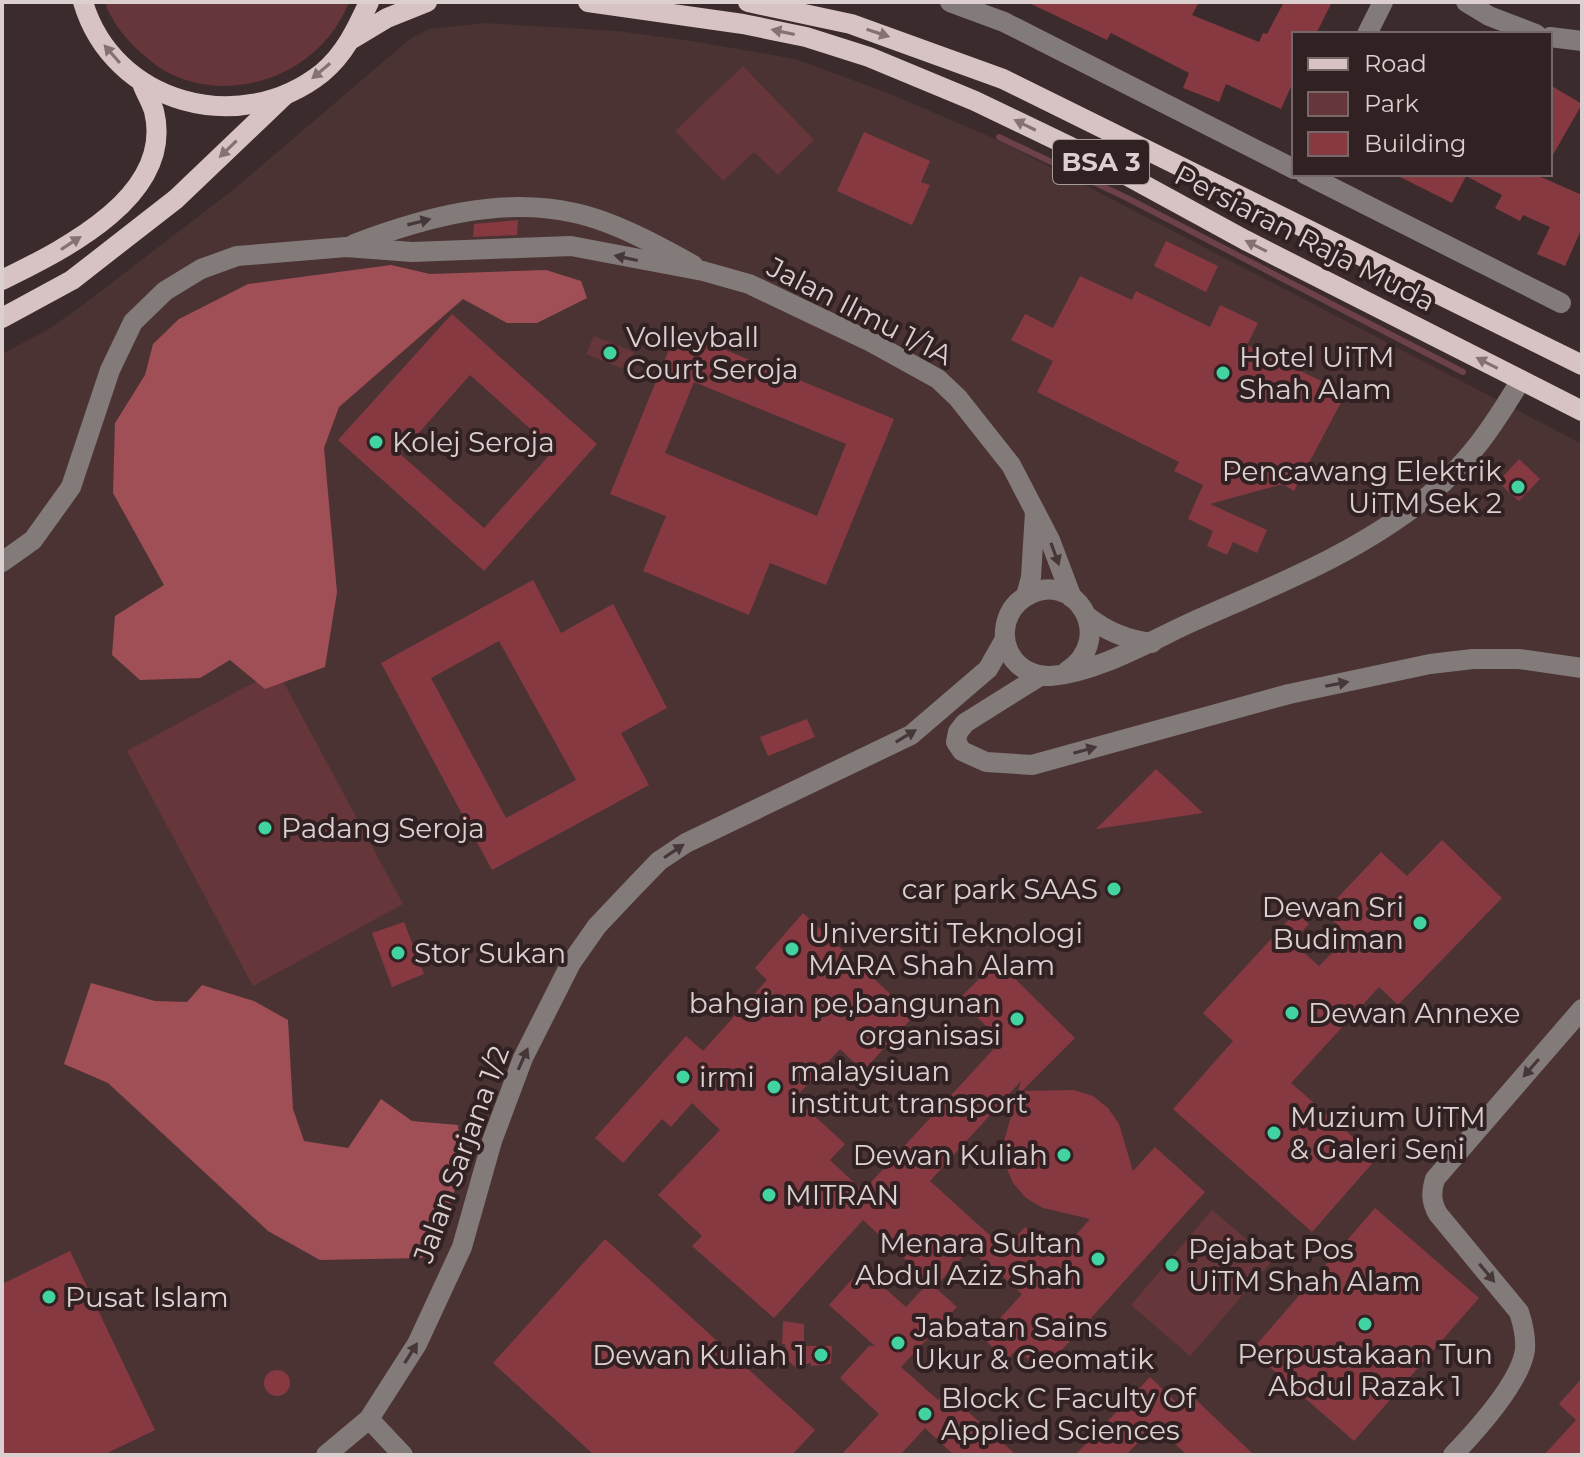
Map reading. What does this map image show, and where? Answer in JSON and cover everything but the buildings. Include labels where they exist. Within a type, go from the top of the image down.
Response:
[{"type":"main road","points":[[69,2],[86,11],[111,55],[142,83],[187,103],[236,107],[285,95]]},
{"type":"main road","points":[[2,318],[72,280],[176,199],[285,95],[323,72],[352,39],[369,2]]},
{"type":"main road","points":[[352,39],[387,18],[427,2]]},
{"type":"main road","name":"Persiaran Raja Muda","points":[[588,2],[743,24],[806,37],[869,57],[975,101],[1102,162],[1245,240],[1582,411]]},
{"type":"main road","name":"Persiaran Raja Muda","points":[[748,2],[851,24],[992,75],[1582,365]]},
{"type":"main road","points":[[2,280],[50,256],[111,216],[144,178],[155,146],[154,112],[142,83]]},
{"type":"street","points":[[950,2],[1004,22],[1292,168]]},
{"type":"street","points":[[1368,32],[1383,2]]},
{"type":"street","points":[[1466,2],[1489,16],[1531,32]]},
{"type":"street","points":[[1552,37],[1582,41]]},
{"type":"street","points":[[1309,176],[1561,303]]},
{"type":"street","points":[[346,247],[413,222],[531,206],[577,213],[656,244],[703,271]]},
{"type":"street","points":[[2,562],[33,540],[71,487],[110,370],[133,322],[165,291],[201,269],[237,256],[346,247],[412,252],[571,246],[703,271]]},
{"type":"street","name":"Jalan Ilmu 1/1A","points":[[703,271],[749,284],[871,342],[938,379],[998,446],[1050,540],[1072,598]]},
{"type":"street","points":[[1521,380],[1495,423],[1461,468],[1401,517],[1330,560],[1152,643],[1087,668],[1040,676],[965,723],[958,732],[956,742],[962,751],[986,762],[1032,765],[1275,697],[1430,664],[1473,659],[1519,659],[1582,668]]},
{"type":"street","points":[[1035,512],[1031,577],[1026,596],[1009,614],[1005,639],[1016,663],[1040,676]]},
{"type":"street","points":[[1026,596],[1054,591],[1072,598],[1098,625],[1124,638],[1152,643]]},
{"type":"street","points":[[1066,672],[1083,658],[1088,648],[1091,637],[1087,616]]},
{"type":"street","name":"Jalan Sarjana 1/2","points":[[326,1455],[369,1419],[417,1344],[462,1247],[492,1141],[523,1058],[571,963],[597,926],[659,861],[686,843],[911,735],[988,669],[1005,639]]},
{"type":"street","points":[[1453,1455],[1486,1419],[1521,1365],[1525,1348],[1524,1329],[1519,1312],[1438,1214],[1432,1188],[1435,1179],[1582,1009]]},
{"type":"street","points":[[369,1419],[403,1455]]},
{"type":"shaded area","name":"Universiti Teknologi MARA Shah Alam","points":[[485,23],[618,31],[795,59],[888,93],[1000,141],[1582,444],[1582,1455],[2,1455],[2,354],[49,329],[233,190],[410,39],[429,29]]},
{"type":"shaded area","points":[[391,265],[430,274],[546,270],[581,281],[587,298],[537,323],[507,323],[463,299],[339,407],[324,448],[337,592],[325,667],[265,689],[230,660],[200,678],[140,680],[112,655],[115,616],[164,585],[113,493],[115,423],[145,375],[153,344],[179,319],[248,284]]},
{"type":"shaded area","points":[[91,983],[155,1001],[187,1002],[202,985],[254,1001],[288,1020],[293,1109],[304,1141],[348,1148],[381,1099],[412,1121],[458,1125],[462,1168],[438,1240],[422,1258],[320,1260],[268,1231],[108,1083],[64,1064]]},
{"type":"green space","points":[[105,2],[349,2],[336,27],[318,48],[297,65],[272,77],[246,84],[219,86],[191,82],[157,66],[121,32]]},
{"type":"green space","points":[[743,66],[814,140],[778,175],[754,152],[723,181],[675,131]]},
{"type":"green space","name":"Volleyball Court Seroja","points":[[594,336],[634,352],[626,370],[586,354]]},
{"type":"green space","name":"Padang Seroja","points":[[277,670],[403,904],[253,986],[127,751]]},
{"type":"green space","points":[[1212,1210],[1272,1261],[1190,1356],[1131,1305]]},
{"type":"waterway","points":[[999,137],[1127,198],[1463,372]]},
{"type":"place","name":"Volleyball Court Seroja","points":[[610,353]]},
{"type":"place","name":"Hotel UiTM Shah Alam","points":[[1223,373]]},
{"type":"place","name":"Kolej Seroja","points":[[376,442]]},
{"type":"place","name":"Pencawang Elektrik UiTM Sek 2","points":[[1518,487]]},
{"type":"place","name":"Padang Seroja","points":[[265,828]]},
{"type":"place","name":"car park SAAS","points":[[1114,889]]},
{"type":"place","name":"Dewan Sri Budiman","points":[[1420,923]]},
{"type":"place","name":"Universiti Teknologi MARA Shah Alam","points":[[792,949]]},
{"type":"place","name":"Stor Sukan","points":[[398,953]]},
{"type":"place","name":"Dewan Annexe","points":[[1292,1013]]},
{"type":"place","name":"bahgian pe,bangunan organisasi","points":[[1017,1019]]},
{"type":"place","name":"irmi","points":[[683,1077]]},
{"type":"place","name":"malaysiuan institut transport","points":[[774,1087]]},
{"type":"place","name":"Muzium UiTM & Galeri Seni","points":[[1274,1133]]},
{"type":"place","name":"Dewan Kuliah","points":[[1064,1155]]},
{"type":"place","name":"MITRAN","points":[[769,1195]]},
{"type":"place","name":"Menara Sultan Abdul Aziz Shah","points":[[1098,1259]]},
{"type":"place","name":"Pejabat Pos UiTM Shah Alam","points":[[1172,1265]]},
{"type":"place","name":"Pusat Islam","points":[[49,1297]]},
{"type":"place","name":"Perpustakaan Tun Abdul Razak 1","points":[[1365,1324]]},
{"type":"place","name":"Jabatan Sains Ukur & Geomatik","points":[[898,1343]]},
{"type":"place","name":"Dewan Kuliah 1","points":[[821,1355]]},
{"type":"place","name":"Block C Faculty Of Applied Sciences","points":[[925,1414]]}]
